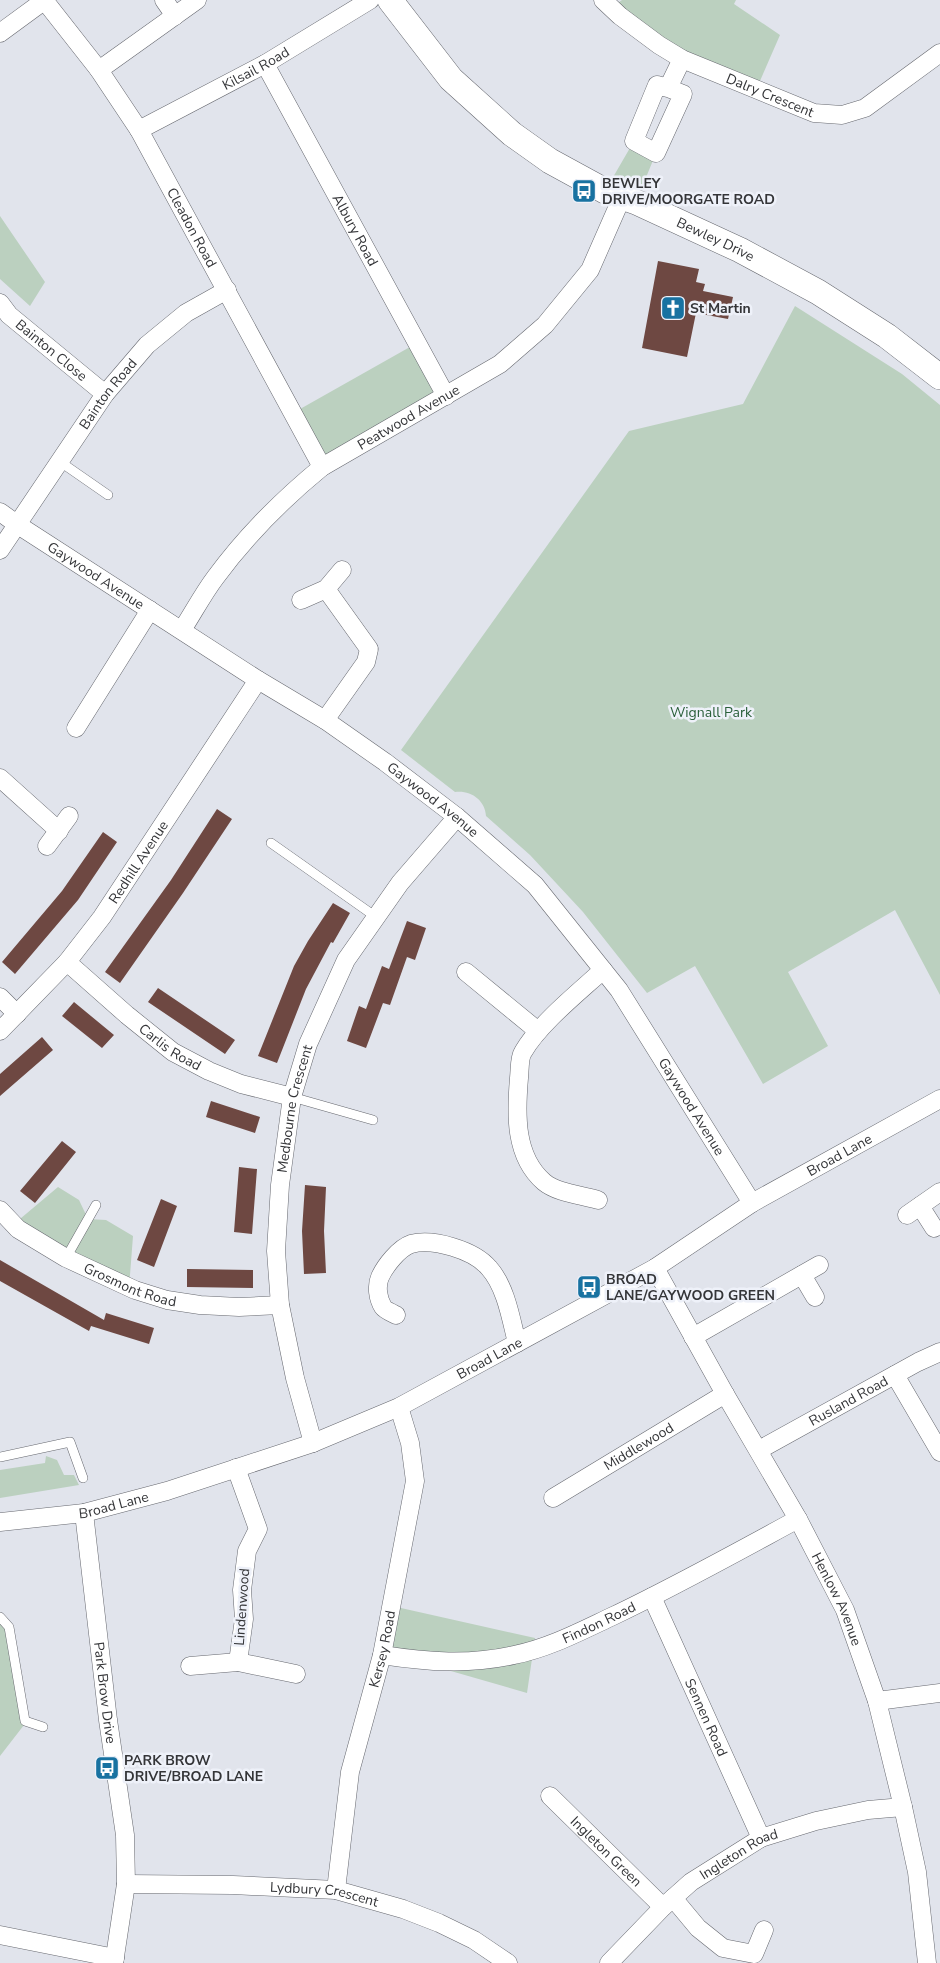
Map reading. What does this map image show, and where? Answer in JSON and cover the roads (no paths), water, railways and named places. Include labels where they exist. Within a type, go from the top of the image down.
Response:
[{"type":"street","points":[[0,34],[44,0]]},
{"type":"street","name":"Cleadon Road","points":[[44,0],[99,70],[139,130],[322,467]]},
{"type":"street","points":[[164,0],[175,16]]},
{"type":"street","points":[[99,70],[197,0]]},
{"type":"street","name":"Kilsail Road","points":[[139,130],[265,64],[370,0]]},
{"type":"street","name":"Bewley Drive","points":[[390,0],[451,79],[512,134],[550,161],[605,190],[740,250],[818,292],[887,336],[940,377]]},
{"type":"street","name":"Dalry Crescent","points":[[603,0],[628,22],[682,59],[814,113],[842,115],[865,108],[940,53]]},
{"type":"street","points":[[668,88],[682,59]]},
{"type":"street","name":"Albury Road","points":[[265,64],[446,396]]},
{"type":"street","name":"Peatwood Avenue","points":[[182,630],[214,578],[262,522],[322,467],[500,364],[544,325],[590,270],[622,197]]},
{"type":"street","name":"Bainton Road","points":[[0,550],[18,526],[59,461],[105,394],[147,345],[186,313],[226,290]]},
{"type":"street","name":"Bainton Close","points":[[0,303],[9,315],[105,394]]},
{"type":"street","name":"Gaywood Avenue","points":[[0,512],[18,526],[258,680],[325,720],[385,762],[457,817],[535,885],[619,990],[752,1203]]},
{"type":"street","points":[[301,600],[326,589],[342,570]]},
{"type":"street","points":[[325,720],[366,662],[369,649],[326,589]]},
{"type":"street","points":[[76,728],[150,610]]},
{"type":"street","name":"Redhill Avenue","points":[[0,1031],[67,962],[102,917],[258,680]]},
{"type":"street","points":[[0,778],[58,831]]},
{"type":"street","points":[[47,846],[69,816]]},
{"type":"street","name":"Medbourne Crescent","points":[[313,1442],[295,1378],[280,1305],[276,1251],[280,1184],[292,1097],[308,1044],[346,960],[400,883],[457,817]]},
{"type":"street","name":"Carlis Road","points":[[67,962],[127,1015],[173,1052],[209,1071],[241,1084],[292,1097]]},
{"type":"street","points":[[598,1200],[558,1189],[545,1183],[535,1172],[527,1159],[517,1128],[516,1109],[521,1054],[538,1031],[603,970]]},
{"type":"street","points":[[466,972],[538,1031]]},
{"type":"street","points":[[0,997],[17,1014]]},
{"type":"street","name":"Broad Lane","points":[[0,1522],[84,1513],[168,1491],[313,1442],[398,1407],[655,1268],[752,1203],[940,1100]]},
{"type":"street","points":[[934,1228],[914,1210],[940,1192]]},
{"type":"street","name":"Grosmont Road","points":[[0,1210],[18,1228],[66,1258],[135,1290],[167,1300],[200,1305],[239,1307],[280,1305]]},
{"type":"street","points":[[396,1315],[383,1308],[378,1292],[379,1278],[394,1256],[409,1244],[429,1242],[467,1252],[489,1267],[504,1298],[517,1343]]},
{"type":"street","points":[[692,1337],[819,1265]]},
{"type":"street","name":"Henlow Avenue","points":[[655,1268],[692,1337],[798,1519],[845,1610],[877,1701],[903,1806],[917,1872],[927,1963]]},
{"type":"street","points":[[802,1274],[815,1297]]},
{"type":"street","name":"Rusland Road","points":[[759,1450],[918,1362],[940,1352]]},
{"type":"street","points":[[895,1375],[940,1452]]},
{"type":"street","name":"Middlewood","points":[[553,1498],[725,1394]]},
{"type":"street","name":"Kersey Road","points":[[336,1890],[350,1772],[382,1655],[415,1481],[410,1443],[398,1407]]},
{"type":"street","name":"Lindenwood","points":[[236,1468],[258,1529],[247,1551],[242,1590],[244,1619],[238,1662]]},
{"type":"street","name":"Park Brow Drive","points":[[84,1513],[108,1720],[125,1835],[126,1884],[114,1960]]},
{"type":"street","name":"Findon Road","points":[[382,1655],[422,1662],[465,1662],[514,1655],[559,1641],[652,1597],[798,1519]]},
{"type":"street","name":"Sennen Road","points":[[652,1597],[761,1838]]},
{"type":"street","name":"Lindenwood","points":[[190,1666],[238,1662],[296,1674]]},
{"type":"street","points":[[877,1701],[940,1693]]},
{"type":"street","name":"Ingleton Green","points":[[550,1796],[668,1903],[723,1948],[756,1958]]},
{"type":"street","name":"Ingleton Road","points":[[609,1963],[691,1882],[761,1838],[816,1821],[868,1810],[903,1806]]},
{"type":"street","name":"Lydbury Crescent","points":[[126,1884],[234,1885],[336,1890],[403,1909],[439,1923],[474,1940],[508,1963]]},
{"type":"street","points":[[756,1958],[764,1930]]},
{"type":"street","points":[[0,1935],[114,1960]]},
{"type":"lane","points":[[59,461],[108,495]]},
{"type":"lane","points":[[271,843],[376,917]]},
{"type":"lane","points":[[292,1097],[373,1120]]},
{"type":"lane","points":[[66,1258],[96,1205]]},
{"type":"lane","points":[[0,1457],[70,1442],[83,1478]]},
{"type":"lane","points":[[0,1617],[9,1627],[25,1722],[43,1727]]},
{"type":"place","name":"BEWLEY DRIVE/MOORGATE ROAD","points":[[584,191]]},
{"type":"place","name":"St Martin","points":[[673,308]]},
{"type":"place","name":"BROAD LANE/GAYWOOD GREEN","points":[[589,1287]]},
{"type":"place","name":"PARK BROW DRIVE/BROAD LANE","points":[[107,1768]]},
{"type":"park label","name":"Wignall Park","points":[[711,712]]}]
